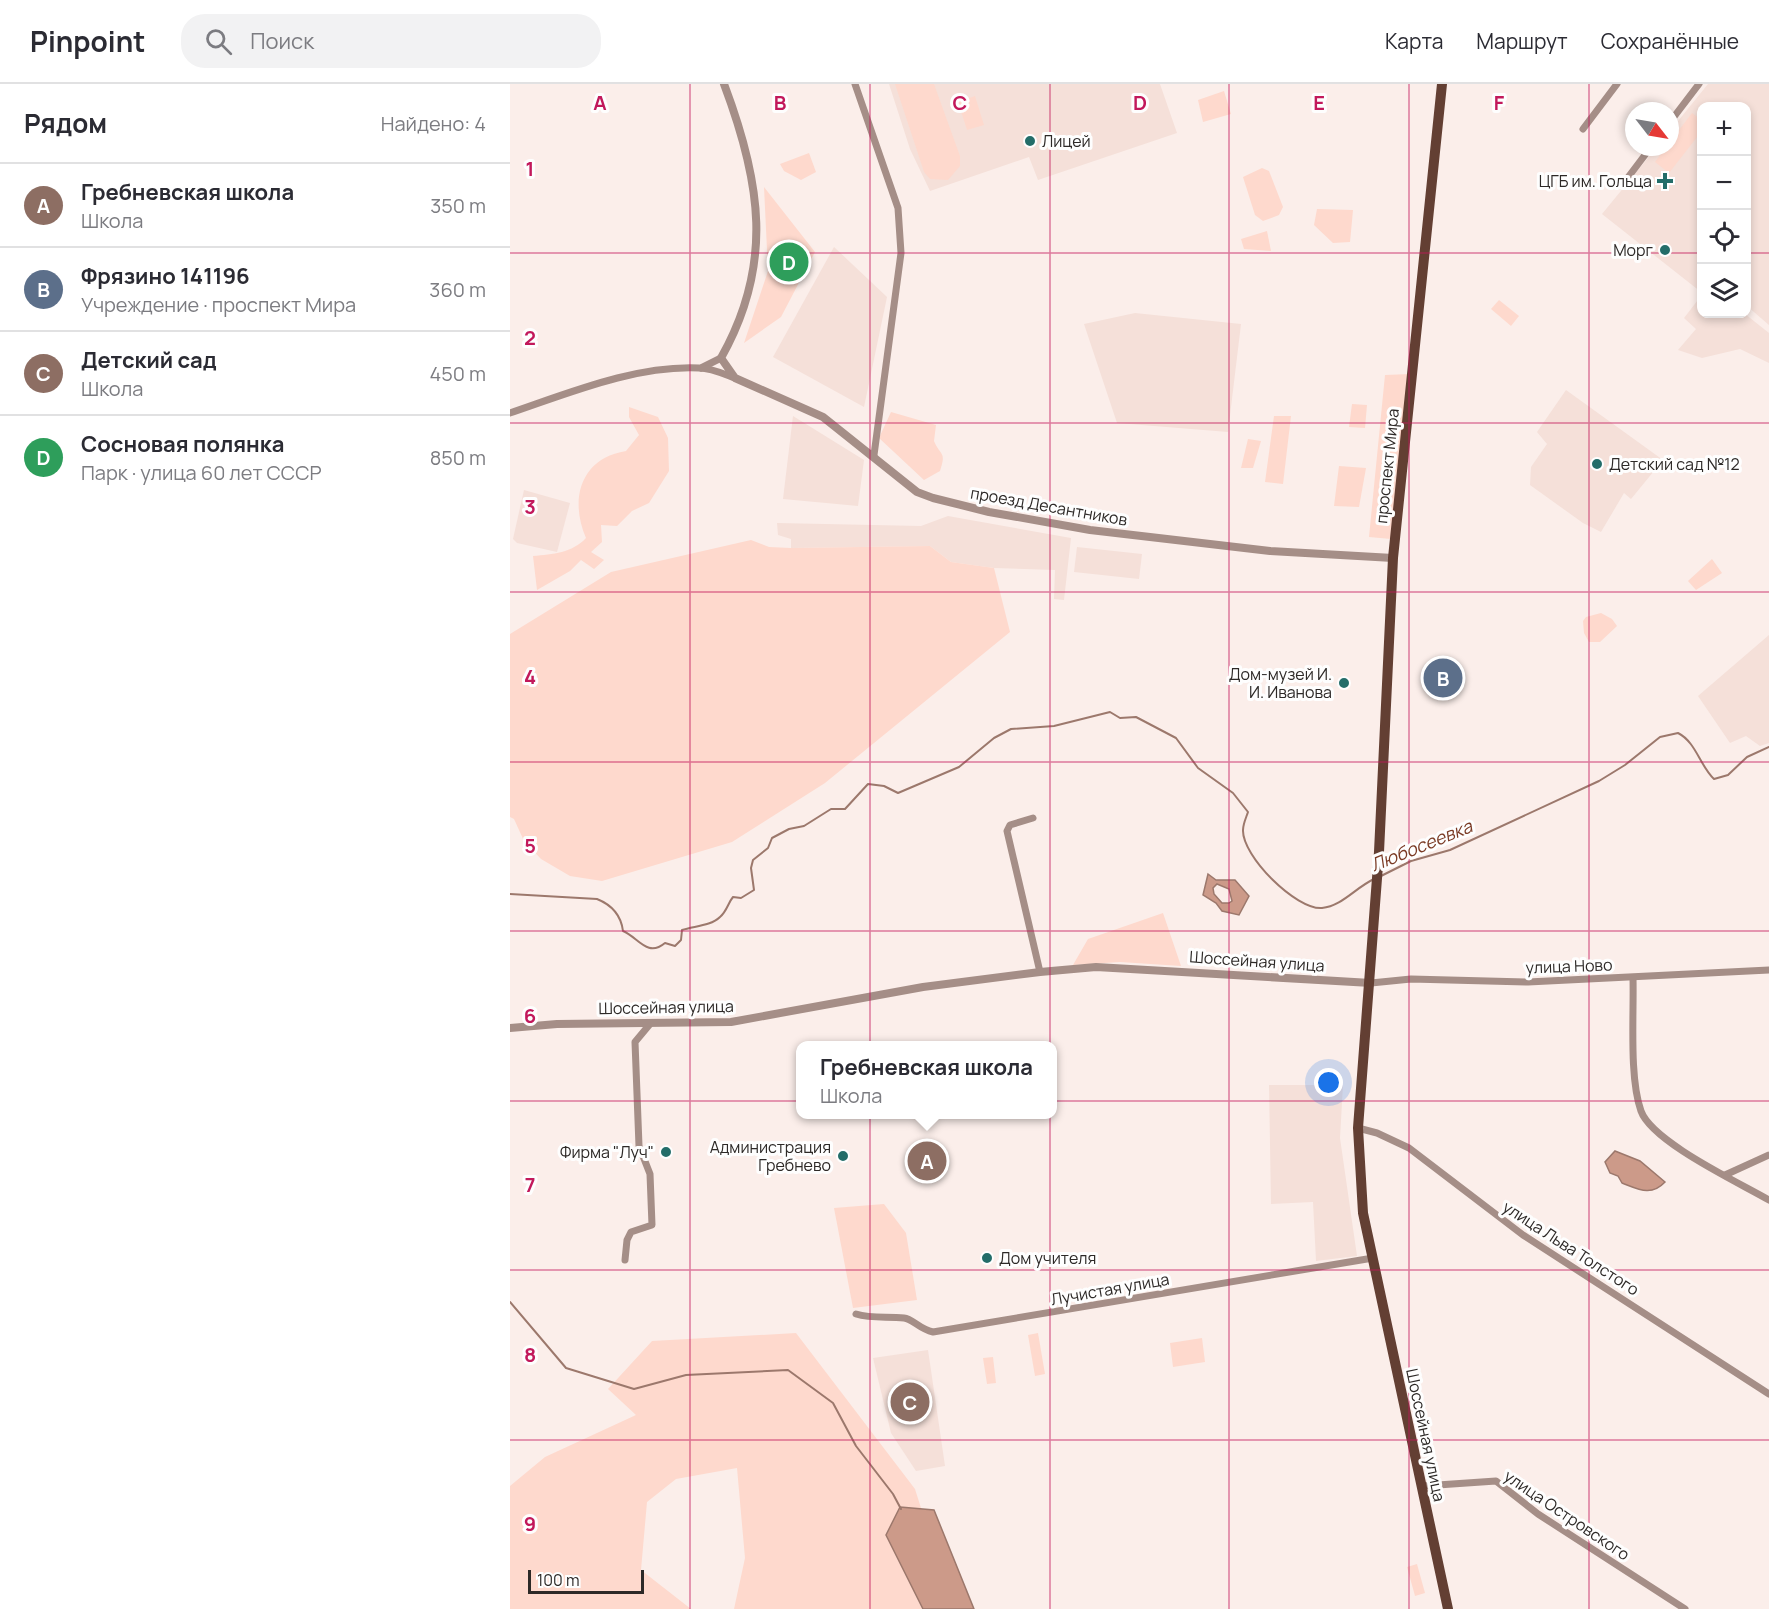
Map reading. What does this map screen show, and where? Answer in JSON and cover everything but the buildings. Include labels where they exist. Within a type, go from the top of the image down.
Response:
[{"type":"main road","name":"проспект Мира","points":[[1371,983],[1393,558],[1442,84]]},
{"type":"main road","name":"Шоссейная улица","points":[[1371,983],[1358,1128],[1360,1193],[1448,1609]]},
{"type":"street","points":[[701,368],[721,358],[749,294],[757,258],[758,225],[754,190],[724,84]]},
{"type":"street","points":[[855,84],[898,208],[901,228],[901,253],[874,456]]},
{"type":"street","points":[[1583,129],[1617,84]]},
{"type":"street","points":[[1679,110],[1699,84]]},
{"type":"street","points":[[1626,180],[1644,156]]},
{"type":"street","points":[[721,358],[735,378]]},
{"type":"street","points":[[510,413],[628,376],[664,370],[701,368],[735,378]]},
{"type":"street","name":"проезд Десантников","points":[[735,378],[823,417],[917,492],[947,502],[1090,530],[1229,547],[1393,558]]},
{"type":"street","points":[[1034,818],[1010,825],[1006,831],[1040,972]]},
{"type":"street","name":"Шоссейная улица","points":[[510,1028],[557,1024],[731,1022],[876,995],[1040,972],[1129,968],[1371,983]]},
{"type":"street","name":"улица Ново","points":[[1371,983],[1411,979],[1528,982],[1769,970]]},
{"type":"street","points":[[1633,978],[1635,1085],[1641,1113],[1672,1143],[1769,1200]]},
{"type":"street","points":[[624,1260],[627,1240],[631,1232],[652,1226],[650,1174],[639,1146],[634,1042],[650,1024]]},
{"type":"street","name":"улица Льва Толстого","points":[[1358,1128],[1377,1133],[1409,1148],[1455,1186],[1523,1234],[1769,1395]]},
{"type":"street","points":[[1725,1175],[1769,1155]]},
{"type":"street","name":"Лучистая улица","points":[[856,1314],[865,1317],[905,1318],[919,1328],[933,1332],[1372,1258]]},
{"type":"street","name":"улица Островского","points":[[1423,1486],[1496,1481],[1538,1514],[1685,1609]]},
{"type":"shaded area","name":"Лицей","points":[[889,84],[1160,84],[1177,133],[1038,180],[1029,157],[930,191],[910,149]]},
{"type":"shaded area","points":[[895,84],[934,84],[960,156],[960,166],[948,180],[930,179],[924,172]]},
{"type":"shaded area","name":"ЦГБ им. Гольца","points":[[1708,84],[1769,84],[1769,325],[1751,309],[1751,102],[1697,102],[1697,289],[1602,214],[1650,156],[1679,156],[1679,120]]},
{"type":"shaded area","points":[[1224,91],[1231,114],[1203,122],[1198,100]]},
{"type":"shaded area","points":[[975,96],[984,125],[967,130],[958,102]]},
{"type":"shaded area","points":[[1692,113],[1697,117],[1697,137],[1669,173],[1655,162],[1659,156],[1679,156],[1679,130]]},
{"type":"shaded area","points":[[809,153],[816,172],[801,180],[784,171],[780,164]]},
{"type":"shaded area","points":[[1262,168],[1269,171],[1283,207],[1279,215],[1263,221],[1255,215],[1243,177]]},
{"type":"shaded area","points":[[764,187],[815,252],[781,317],[744,343],[768,271]]},
{"type":"shaded area","points":[[1317,209],[1353,210],[1350,242],[1333,243],[1314,225]]},
{"type":"shaded area","points":[[1267,231],[1271,251],[1244,249],[1241,239]]},
{"type":"shaded area","points":[[834,247],[887,297],[864,407],[773,357]]},
{"type":"shaded area","points":[[1499,300],[1519,316],[1511,326],[1491,309]]},
{"type":"shaded area","points":[[1697,301],[1697,318],[1750,318],[1769,333],[1769,363],[1740,349],[1702,358],[1678,350],[1696,329],[1684,318]]},
{"type":"shaded area","points":[[1135,313],[1241,324],[1228,432],[1117,423],[1084,324]]},
{"type":"shaded area","points":[[1410,374],[1391,539],[1369,537],[1385,375]]},
{"type":"shaded area","name":"Детский сад №12","points":[[1566,390],[1663,460],[1631,499],[1624,493],[1601,532],[1583,523],[1530,485],[1531,467],[1547,444],[1537,432]]},
{"type":"shaded area","points":[[1352,404],[1367,405],[1365,428],[1349,427]]},
{"type":"shaded area","points":[[629,407],[658,417],[668,438],[669,471],[649,503],[632,511],[617,526],[601,525],[602,542],[591,552],[604,560],[594,569],[581,560],[570,571],[537,590],[533,556],[568,550],[586,538],[579,509],[579,495],[583,482],[598,462],[626,451],[639,435],[629,417]]},
{"type":"shaded area","points":[[891,412],[936,425],[934,441],[943,457],[940,471],[924,480],[879,438]]},
{"type":"shaded area","points":[[793,416],[864,460],[858,506],[783,499]]},
{"type":"shaded area","points":[[1274,416],[1291,416],[1283,484],[1265,482]]},
{"type":"shaded area","points":[[1248,439],[1261,441],[1253,468],[1241,468]]},
{"type":"shaded area","points":[[1339,466],[1366,468],[1359,507],[1334,506]]},
{"type":"shaded area","points":[[524,490],[570,503],[557,552],[517,543],[513,539]]},
{"type":"shaded area","points":[[948,516],[1071,538],[1064,600],[1054,599],[1055,570],[994,568],[951,562],[930,546],[791,548],[791,539],[778,535],[777,523],[921,526]]},
{"type":"shaded area","points":[[751,540],[769,547],[791,548],[930,546],[951,562],[994,568],[1010,632],[825,783],[732,842],[602,881],[570,876],[541,859],[524,841],[514,819],[510,817],[510,634],[611,572]]},
{"type":"shaded area","points":[[1077,547],[1142,554],[1139,579],[1074,572]]},
{"type":"shaded area","points":[[1712,559],[1722,573],[1696,590],[1688,581]]},
{"type":"shaded area","points":[[1601,613],[1612,619],[1617,626],[1600,642],[1589,642],[1584,633],[1583,621],[1586,617]]},
{"type":"shaded area","points":[[1769,635],[1769,743],[1760,746],[1746,736],[1730,743],[1698,696]]},
{"type":"shaded area","points":[[1208,874],[1216,880],[1235,880],[1249,896],[1239,915],[1222,911],[1216,903],[1203,895]],"holes":[[[1217,884],[1229,889],[1232,901],[1222,903],[1214,894],[1213,888]]]},
{"type":"shaded area","points":[[1163,913],[1181,966],[1120,962],[1073,965],[1088,939]]},
{"type":"shaded area","points":[[1269,1085],[1343,1085],[1340,1138],[1357,1256],[1316,1261],[1313,1202],[1271,1204]]},
{"type":"shaded area","points":[[1615,1151],[1640,1161],[1665,1182],[1660,1187],[1649,1190],[1622,1183],[1618,1176],[1610,1173],[1605,1162]]},
{"type":"shaded area","points":[[884,1204],[906,1233],[917,1300],[853,1308],[834,1208]]},
{"type":"shaded area","points":[[796,1333],[915,1489],[939,1565],[946,1609],[734,1609],[745,1558],[737,1468],[676,1479],[647,1502],[641,1570],[691,1609],[510,1609],[510,1486],[545,1457],[636,1415],[608,1389],[652,1341]]},
{"type":"shaded area","points":[[1038,1333],[1045,1374],[1035,1376],[1028,1335]]},
{"type":"shaded area","points":[[1202,1338],[1205,1362],[1173,1367],[1170,1343]]},
{"type":"shaded area","points":[[928,1350],[945,1466],[916,1471],[891,1433],[873,1358]]},
{"type":"shaded area","points":[[993,1357],[996,1383],[987,1384],[983,1358]]},
{"type":"shaded area","points":[[900,1507],[934,1510],[974,1609],[923,1609],[886,1535]]},
{"type":"shaded area","points":[[1417,1564],[1425,1593],[1415,1596],[1407,1567]]},
{"type":"waterway","name":"Любосеевка","points":[[510,894],[597,899],[615,911],[623,931],[643,945],[653,948],[665,943],[675,946],[681,940],[682,930],[716,920],[733,897],[741,898],[754,890],[751,868],[753,860],[768,848],[772,838],[789,829],[804,826],[831,809],[845,809],[868,784],[884,786],[898,793],[959,767],[994,738],[1011,729],[1054,726],[1110,712],[1120,718],[1136,717],[1176,738],[1198,768],[1233,793],[1248,812],[1243,830],[1251,853],[1272,879],[1299,900],[1311,906],[1329,907],[1374,879]]},
{"type":"waterway","name":"Любосеевка","points":[[1381,876],[1411,861],[1450,850],[1599,781],[1625,765],[1660,737],[1678,733],[1684,737],[1714,779],[1728,775],[1747,757],[1769,747]]},
{"type":"waterway","points":[[510,1302],[566,1368],[634,1389],[686,1375],[788,1370],[833,1403],[856,1446],[893,1494],[901,1509]]},
{"type":"place","name":"Лицей","points":[[1030,141]]},
{"type":"place","name":"ЦГБ им. Гольца","points":[[1665,181]]},
{"type":"place","name":"Морг","points":[[1665,250]]},
{"type":"place","name":"Сосновая полянка","points":[[789,262]]},
{"type":"place","name":"Детский сад №12","points":[[1597,464]]},
{"type":"place","name":"Фрязино 141196","points":[[1443,678]]},
{"type":"place","name":"Дом-музей И. И. Иванова","points":[[1344,683]]},
{"type":"place","name":"Фирма \"Луч\"","points":[[666,1152]]},
{"type":"place","name":"Администрация Гребнево","points":[[843,1156]]},
{"type":"place","name":"Гребневская школа","points":[[927,1161]]},
{"type":"place","name":"Дом учителя","points":[[987,1258]]},
{"type":"place","name":"Детский сад","points":[[910,1402]]}]
